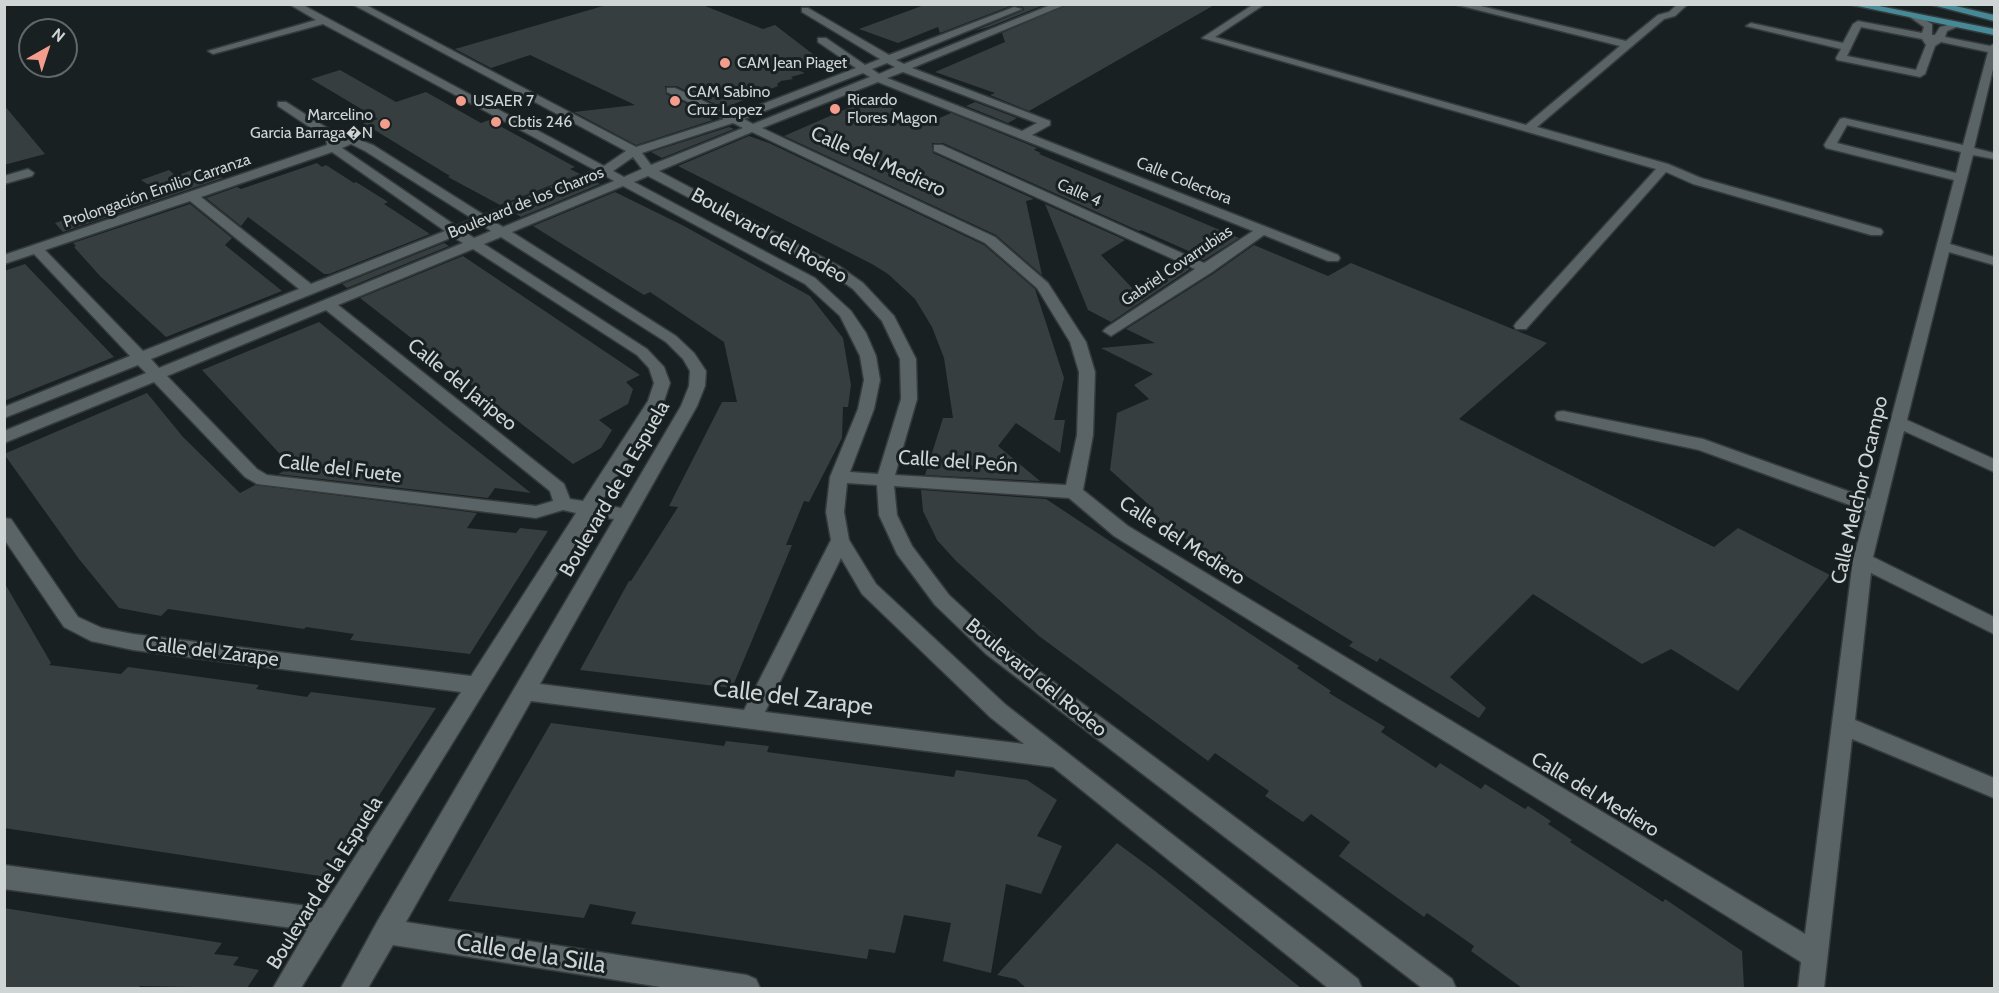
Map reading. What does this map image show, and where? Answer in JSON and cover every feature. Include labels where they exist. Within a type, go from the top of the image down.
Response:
[{"type":"main road","points":[[1852,4],[1956,24],[1994,43]]},
{"type":"main road","points":[[1933,4],[1995,18]]},
{"type":"street","name":"Boulevard del Rodeo","points":[[293,4],[810,281],[846,314],[858,333],[868,356],[872,380],[866,409],[839,477],[835,512],[840,540],[869,589],[998,711],[1349,988]]},
{"type":"street","name":"Boulevard del Rodeo","points":[[356,4],[416,44],[635,151],[649,171],[834,269],[858,286],[889,319],[908,359],[909,399],[885,480],[888,515],[904,549],[942,600],[993,648],[1443,988]]},
{"type":"street","name":"Boulevard de los Charros","points":[[4,413],[604,171],[635,151],[732,120],[1030,4]]},
{"type":"street","name":"Boulevard de los Charros","points":[[4,438],[622,181],[1063,4]]},
{"type":"street","points":[[1261,4],[1207,38],[1664,167],[1697,181],[1876,232]]},
{"type":"street","points":[[1458,4],[1628,45]]},
{"type":"street","points":[[1528,129],[1660,17],[1672,14],[1684,4]]},
{"type":"street","points":[[1656,6],[1660,17]]},
{"type":"street","points":[[805,10],[903,68],[1046,123],[1023,135]]},
{"type":"street","points":[[1885,11],[1887,16],[1929,26]]},
{"type":"street","points":[[1916,16],[1929,26],[1932,40]]},
{"type":"street","points":[[213,51],[324,21]]},
{"type":"street","points":[[1956,24],[1943,29],[1932,40],[1920,74],[1841,58],[1858,24],[1932,40],[1994,43]]},
{"type":"street","points":[[1751,26],[1846,47]]},
{"type":"street","name":"Calle Colectora","points":[[822,40],[878,78],[1333,258]]},
{"type":"street","name":"Calle Melchor Ocampo","points":[[1811,988],[1863,560],[1994,43]]},
{"type":"street","points":[[388,56],[416,44]]},
{"type":"street","name":"Calle del Mediero","points":[[671,90],[750,129],[958,223],[999,247],[1043,286],[1078,342],[1087,372],[1085,435],[1074,492],[1121,531],[1816,956]]},
{"type":"street","name":"Boulevard de la Espuela","points":[[282,104],[454,231],[642,352],[656,367],[662,383],[656,401],[585,509],[286,988]]},
{"type":"street","points":[[1961,178],[1830,145],[1844,121],[1995,156]]},
{"type":"street","name":"Boulevard de la Espuela","points":[[353,141],[671,339],[689,356],[698,371],[697,386],[689,406],[354,988]]},
{"type":"street","name":"Prolongación Emilio Carranza","points":[[4,260],[192,196],[333,142],[353,141]]},
{"type":"street","name":"Calle 4","points":[[938,148],[1207,269]]},
{"type":"street","points":[[1521,326],[1664,167]]},
{"type":"street","points":[[4,180],[27,173]]},
{"type":"street","points":[[192,196],[309,290]]},
{"type":"street","name":"Gabriel Covarrubias","points":[[1111,331],[1263,230]]},
{"type":"street","points":[[1943,246],[1995,261]]},
{"type":"street","name":"Calle del Fuete","points":[[36,249],[251,473],[263,480],[536,512],[563,504],[626,515]]},
{"type":"street","name":"Calle del Jaripeo","points":[[327,303],[558,488],[563,504]]},
{"type":"street","points":[[1563,416],[1703,445],[1876,508]]},
{"type":"street","points":[[1898,422],[1995,466]]},
{"type":"street","name":"Calle del Peón","points":[[839,477],[1074,492]]},
{"type":"street","name":"Calle del Zarape","points":[[4,524],[72,622],[98,636],[475,685]]},
{"type":"street","points":[[750,720],[840,540]]},
{"type":"street","points":[[1863,560],[1995,626]]},
{"type":"street","name":"Calle del Zarape","points":[[524,691],[1055,758]]},
{"type":"street","points":[[1843,725],[1995,788]]},
{"type":"street","points":[[4,877],[328,921]]},
{"type":"street","name":"Calle de la Silla","points":[[386,931],[747,988]]},
{"type":"building","points":[[610,4],[700,4],[763,29],[775,25],[827,65],[800,71],[805,73],[791,77],[793,79],[781,81],[777,84],[778,86],[724,108],[676,86],[665,86],[666,94],[708,114],[713,117],[709,119],[713,120],[636,145],[574,112],[635,105],[530,55],[491,68],[455,49]]},
{"type":"building","points":[[927,4],[1046,4],[974,31],[1024,10],[1023,7],[1013,5],[940,33],[938,27],[898,43],[859,29]]},
{"type":"building","points":[[1069,4],[1216,4],[1029,111],[990,95],[995,93],[935,72],[1005,42],[1002,33]]},
{"type":"building","points":[[340,70],[396,102],[426,92],[481,123],[489,120],[575,167],[570,169],[580,174],[500,205],[448,177],[450,176],[363,123],[378,119],[311,79]]},
{"type":"building","points":[[869,99],[928,123],[951,113],[1037,148],[1034,150],[1041,153],[1039,154],[1239,238],[1204,260],[1197,258],[1200,256],[943,143],[932,143],[933,153],[1034,199],[1026,201],[1042,275],[996,235],[784,136]]},
{"type":"building","points":[[975,102],[1017,118],[1008,123],[966,106]]},
{"type":"building","points":[[4,105],[45,154],[4,165]]},
{"type":"building","points":[[729,127],[734,129],[662,158],[651,152]]},
{"type":"building","points":[[749,136],[769,143],[984,245],[1035,289],[1064,378],[1054,420],[1065,420],[1060,453],[1016,423],[998,446],[1040,481],[925,475],[943,418],[953,418],[944,358],[932,327],[915,299],[888,274],[872,264],[678,166]]},
{"type":"building","points":[[317,163],[322,167],[326,165],[388,202],[384,204],[430,234],[324,274],[248,217],[241,226],[206,198],[237,187],[241,189]]},
{"type":"building","points":[[200,167],[223,178],[63,232],[55,223],[155,189],[141,180],[169,170],[176,176]]},
{"type":"building","points":[[594,181],[600,184],[521,217],[516,214]]},
{"type":"building","points":[[615,192],[684,226],[810,296],[843,338],[851,385],[848,407],[843,407],[842,438],[809,502],[804,501],[786,545],[792,545],[732,688],[580,670],[629,581],[678,507],[669,506],[722,402],[737,402],[724,342],[650,292],[644,295],[533,226]]},
{"type":"building","points":[[190,204],[232,238],[225,245],[282,291],[166,337],[100,276],[73,243]]},
{"type":"building","points":[[1045,204],[1125,240],[1101,255],[1134,290],[1144,284],[1149,287],[1183,266],[1190,269],[1111,322],[1088,310]]},
{"type":"building","points":[[444,243],[449,246],[347,288],[342,284]]},
{"type":"building","points":[[1254,245],[1328,276],[1351,263],[1547,343],[1459,419],[1714,547],[1738,528],[1830,575],[1738,691],[1671,649],[1642,664],[1533,594],[1450,677],[1486,708],[1479,718],[1380,658],[1377,662],[1349,646],[1353,642],[1157,521],[1160,519],[1146,506],[1149,505],[1110,470],[1117,413],[1149,399],[1134,385],[1153,374],[1101,348],[1155,343],[1126,329]]},
{"type":"building","points":[[463,256],[640,375],[626,382],[633,389],[628,404],[599,420],[612,430],[601,448],[573,464],[360,298]]},
{"type":"building","points":[[25,264],[114,357],[4,401],[4,271]]},
{"type":"building","points":[[319,322],[531,493],[495,488],[488,498],[278,474],[300,463],[279,453],[202,370]]},
{"type":"building","points":[[147,393],[183,437],[240,493],[255,485],[477,513],[467,528],[516,533],[520,528],[548,531],[470,654],[350,640],[354,634],[306,627],[304,629],[168,609],[161,616],[119,608],[79,559],[4,454]]},
{"type":"building","points":[[921,490],[1046,499],[1299,666],[1297,668],[1331,691],[1329,693],[1385,727],[1381,732],[1436,768],[1440,763],[1481,789],[1485,784],[1525,809],[1528,806],[1551,821],[1548,824],[1572,840],[1570,842],[1663,902],[1665,899],[1742,951],[1744,988],[1522,988],[1471,951],[1474,946],[1427,913],[1424,917],[1339,856],[1350,842],[1311,814],[1303,822],[1265,796],[1269,791],[1215,753],[1208,761],[1039,636],[956,561],[937,540],[923,511]]},
{"type":"building","points":[[4,582],[51,663],[49,665],[121,674],[128,667],[259,685],[256,689],[307,697],[311,692],[436,708],[326,877],[4,828]]},
{"type":"building","points":[[551,723],[724,746],[726,741],[769,746],[767,752],[954,777],[956,770],[1027,780],[1057,800],[1037,836],[1062,846],[1041,894],[1006,884],[991,973],[943,961],[951,923],[904,915],[895,953],[869,949],[867,959],[631,924],[636,912],[590,904],[584,918],[448,901]]},
{"type":"building","points":[[1117,843],[1301,988],[1026,988],[1016,979],[997,975]]},
{"type":"building","points":[[4,908],[222,943],[214,954],[239,957],[233,965],[259,970],[247,988],[140,986],[138,988],[4,988]]},
{"type":"place","name":"CAM Jean Piaget","points":[[725,63]]},
{"type":"place","name":"USAER 7","points":[[461,101]]},
{"type":"place","name":"CAM Sabino Cruz Lopez","points":[[675,101]]},
{"type":"place","name":"Ricardo Flores Magon","points":[[835,109]]},
{"type":"place","name":"Cbtis 246","points":[[496,122]]},
{"type":"place","name":"Marcelino Garcia Barraga�N","points":[[385,124]]}]
